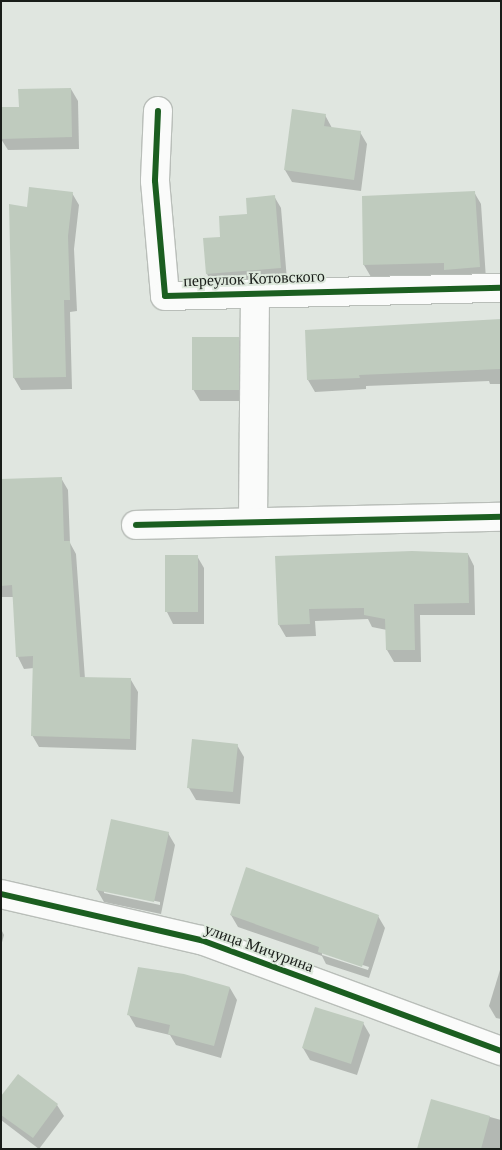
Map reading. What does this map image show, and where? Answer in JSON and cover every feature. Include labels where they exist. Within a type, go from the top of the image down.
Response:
[{"type":"street","name":"переулок Котовского","points":[[158,110],[155,181],[165,296],[255,292],[501,288]]},
{"type":"street","name":"переулок Котовского","points":[[253,522],[255,292]]},
{"type":"street","points":[[136,525],[501,517]]},
{"type":"street","name":"улица Мичурина","points":[[1,894],[201,940],[501,1051]]},
{"type":"building","points":[[71,88],[72,137],[1,139],[1,107],[19,107],[18,89]]},
{"type":"building","points":[[292,109],[326,114],[324,126],[361,131],[354,180],[284,170]]},
{"type":"building","points":[[29,187],[73,192],[68,236],[70,300],[64,300],[66,377],[13,378],[9,204],[27,207]]},
{"type":"building","points":[[475,191],[480,267],[444,270],[444,263],[363,265],[362,196]]},
{"type":"building","points":[[275,195],[281,268],[206,274],[203,238],[220,237],[219,216],[247,214],[246,198]]},
{"type":"building","points":[[501,319],[501,369],[359,375],[360,378],[307,380],[305,330]]},
{"type":"building","points":[[192,337],[239,337],[239,390],[192,390]]},
{"type":"building","points":[[62,477],[64,541],[70,541],[80,677],[131,678],[130,739],[31,736],[33,656],[16,657],[12,585],[1,586],[1,479]]},
{"type":"building","points":[[412,551],[468,553],[469,603],[414,604],[415,650],[386,650],[385,619],[364,615],[364,608],[309,609],[310,624],[278,625],[275,556]]},
{"type":"building","points":[[165,555],[198,555],[198,612],[165,612]]},
{"type":"building","points":[[192,739],[238,744],[233,792],[187,788]]},
{"type":"building","points":[[111,819],[169,832],[154,902],[96,890]]},
{"type":"building","points":[[246,867],[379,915],[362,967],[318,952],[319,947],[230,915]]},
{"type":"building","points":[[138,967],[184,974],[230,987],[214,1046],[168,1034],[170,1025],[127,1015]]},
{"type":"building","points":[[315,1007],[364,1022],[351,1064],[302,1048]]},
{"type":"building","points":[[18,1074],[58,1104],[33,1138],[1,1115],[1,1096]]},
{"type":"building","points":[[431,1099],[490,1116],[481,1149],[417,1149]]},
{"type":"cycle path","points":[[158,111],[155,181],[165,296],[501,288]]},
{"type":"cycle path","points":[[136,525],[501,517]]},
{"type":"cycle path","points":[[1,894],[201,940],[501,1051]]}]
